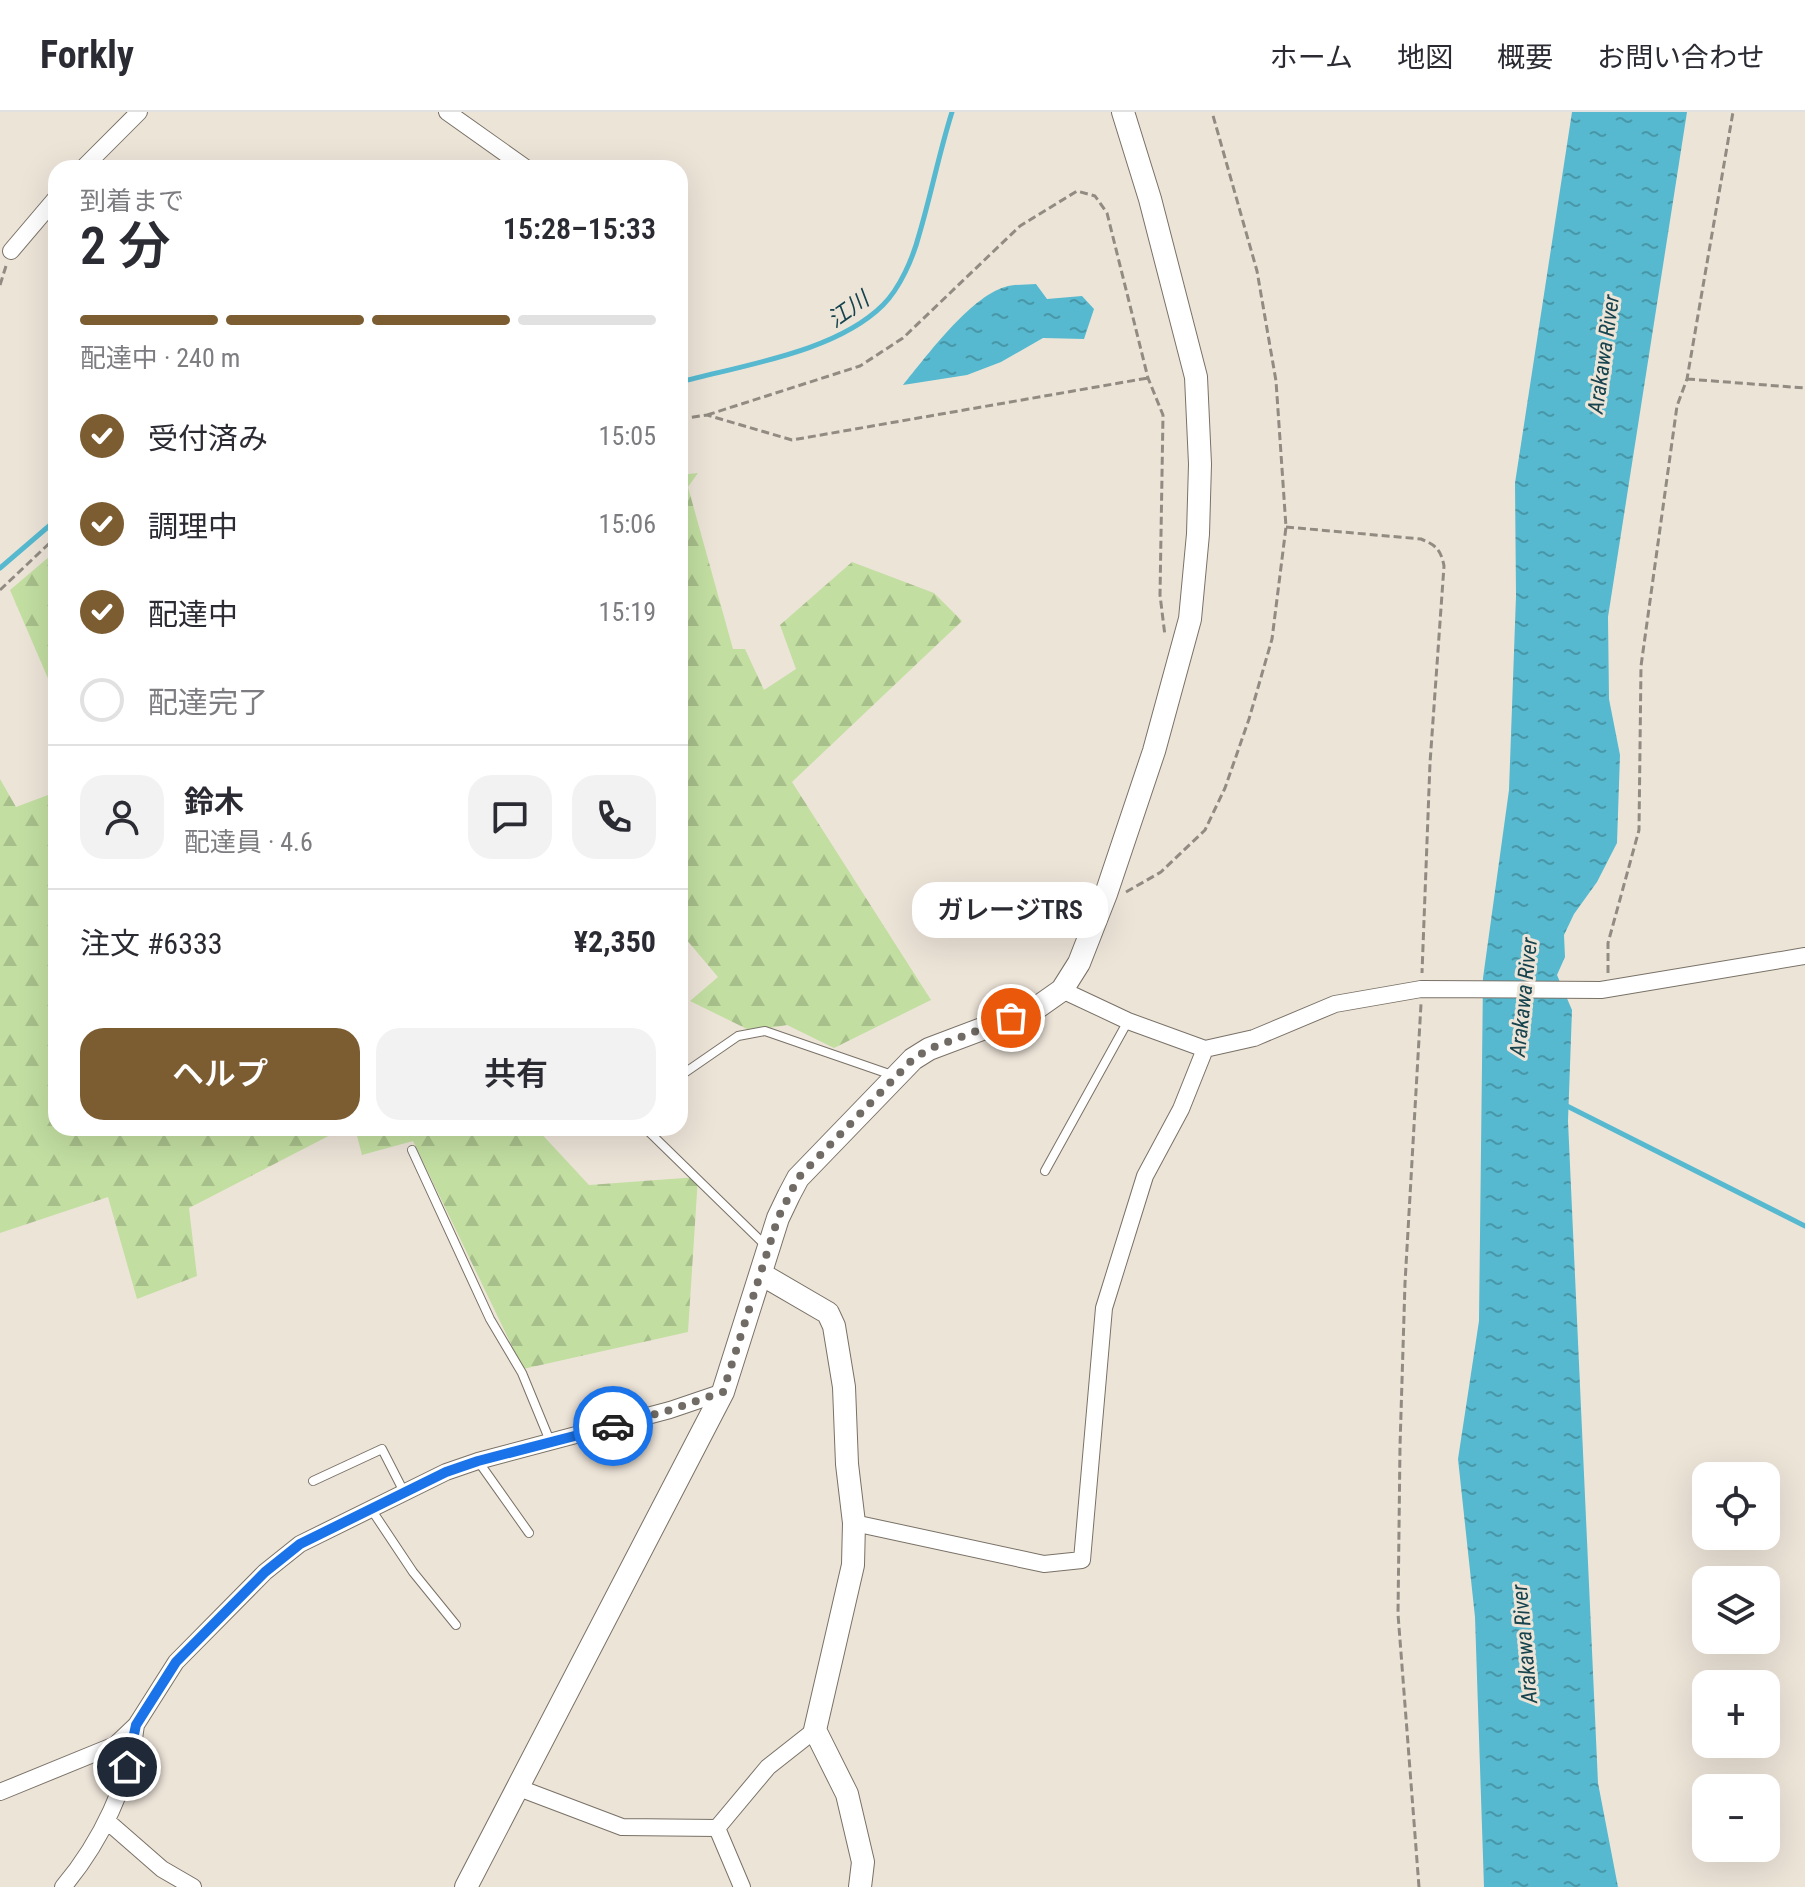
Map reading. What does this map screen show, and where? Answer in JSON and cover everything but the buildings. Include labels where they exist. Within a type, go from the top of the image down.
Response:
[{"type":"street","points":[[91,160],[139,112]]},
{"type":"street","points":[[447,112],[515,160]]},
{"type":"street","points":[[466,1887],[723,1392],[778,1218],[798,1178],[913,1059],[929,1049],[1035,1009],[1062,990],[1079,963],[1106,894],[1154,751],[1190,619],[1199,520],[1196,377],[1150,199],[1123,112]]},
{"type":"street","points":[[6,248],[48,206]]},
{"type":"street","points":[[1062,990],[1128,1021],[1205,1049],[1254,1038],[1335,1004],[1421,989],[1604,989],[1805,956]]},
{"type":"street","points":[[854,1523],[1044,1564],[1082,1560],[1104,1308],[1145,1176],[1181,1109],[1205,1049]]},
{"type":"street","points":[[717,1828],[768,1767],[815,1730],[853,1565],[854,1523],[847,1464],[844,1387],[834,1326],[828,1313],[761,1274]]},
{"type":"street","points":[[0,1792],[115,1745],[136,1725],[176,1662],[265,1572],[300,1544],[446,1472],[670,1410],[723,1392]]},
{"type":"street","points":[[63,1887],[107,1821],[127,1767],[136,1725]]},
{"type":"street","points":[[815,1730],[847,1794],[863,1862],[860,1887]]},
{"type":"street","points":[[519,1788],[622,1827],[717,1828]]},
{"type":"street","points":[[107,1821],[162,1869],[193,1887]]},
{"type":"street","points":[[717,1828],[742,1887]]},
{"type":"lane","points":[[1045,1171],[1128,1021]]},
{"type":"lane","points":[[688,1070],[738,1036],[765,1031],[896,1076]]},
{"type":"lane","points":[[653,1136],[768,1248]]},
{"type":"lane","points":[[412,1150],[490,1319],[522,1373],[550,1442]]},
{"type":"lane","points":[[313,1481],[382,1449],[405,1493]]},
{"type":"lane","points":[[478,1461],[529,1533]]},
{"type":"lane","points":[[371,1509],[413,1572],[456,1625]]},
{"type":"path","points":[[1106,894],[1131,891],[1161,872],[1205,830],[1225,788],[1272,639],[1286,527],[1276,381],[1259,287],[1212,112]]},
{"type":"path","points":[[1604,989],[1608,943],[1639,830],[1641,666],[1677,406],[1687,379],[1733,112]]},
{"type":"path","points":[[688,418],[707,415],[860,366],[903,338],[1020,226],[1077,191],[1095,196],[1107,213],[1148,378],[1163,415],[1160,595],[1165,639]]},
{"type":"path","points":[[707,415],[792,440],[1148,378]]},
{"type":"path","points":[[1687,379],[1805,388]]},
{"type":"path","points":[[1286,527],[1421,539],[1441,552],[1444,566],[1430,763],[1400,1446],[1398,1614],[1419,1887]]},
{"type":"path","points":[[0,590],[48,545]]},
{"type":"green space","points":[[698,473],[688,487],[688,474]]},
{"type":"green space","points":[[688,487],[733,649],[745,649],[764,690],[796,669],[780,625],[852,562],[934,593],[962,621],[792,782],[931,1000],[834,1048],[787,1025],[751,1031],[690,1001],[718,977],[688,941]]},
{"type":"green space","points":[[48,558],[48,678],[10,590]]},
{"type":"green space","points":[[0,779],[16,807],[48,795],[48,1136],[328,1136],[189,1208],[197,1276],[137,1299],[108,1197],[0,1233]]},
{"type":"green space","points":[[357,1136],[543,1136],[589,1185],[698,1177],[688,1332],[523,1369],[413,1141],[362,1155]]},
{"type":"water","name":"Arakawa River","points":[[1572,112],[1687,112],[1608,617],[1609,699],[1620,755],[1617,843],[1564,935],[1565,957],[1557,975],[1572,1010],[1568,1121],[1598,1783],[1618,1887],[1484,1887],[1475,1617],[1458,1459],[1479,1321],[1483,978],[1509,790],[1516,596],[1515,483]]},
{"type":"water","points":[[1036,284],[1047,299],[1082,296],[1094,309],[1084,339],[1043,338],[1001,362],[967,375],[903,385],[950,329],[978,303],[1005,287]]},
{"type":"waterway","name":"江川","points":[[688,380],[815,346],[863,321],[883,305],[900,281],[913,253],[952,112]]},
{"type":"waterway","name":"江川","points":[[0,568],[48,527]]},
{"type":"waterway","points":[[1563,1104],[1805,1226]]},
{"type":"way so far","points":[[613,1426],[723,1392],[778,1218],[798,1178],[913,1059],[929,1049],[1011,1018]]},
{"type":"place","name":"ガレージTRS","points":[[1011,1018]]},
{"type":"route","points":[[127,1767],[136,1725],[176,1662],[265,1572],[300,1544],[446,1472],[613,1426]]}]
